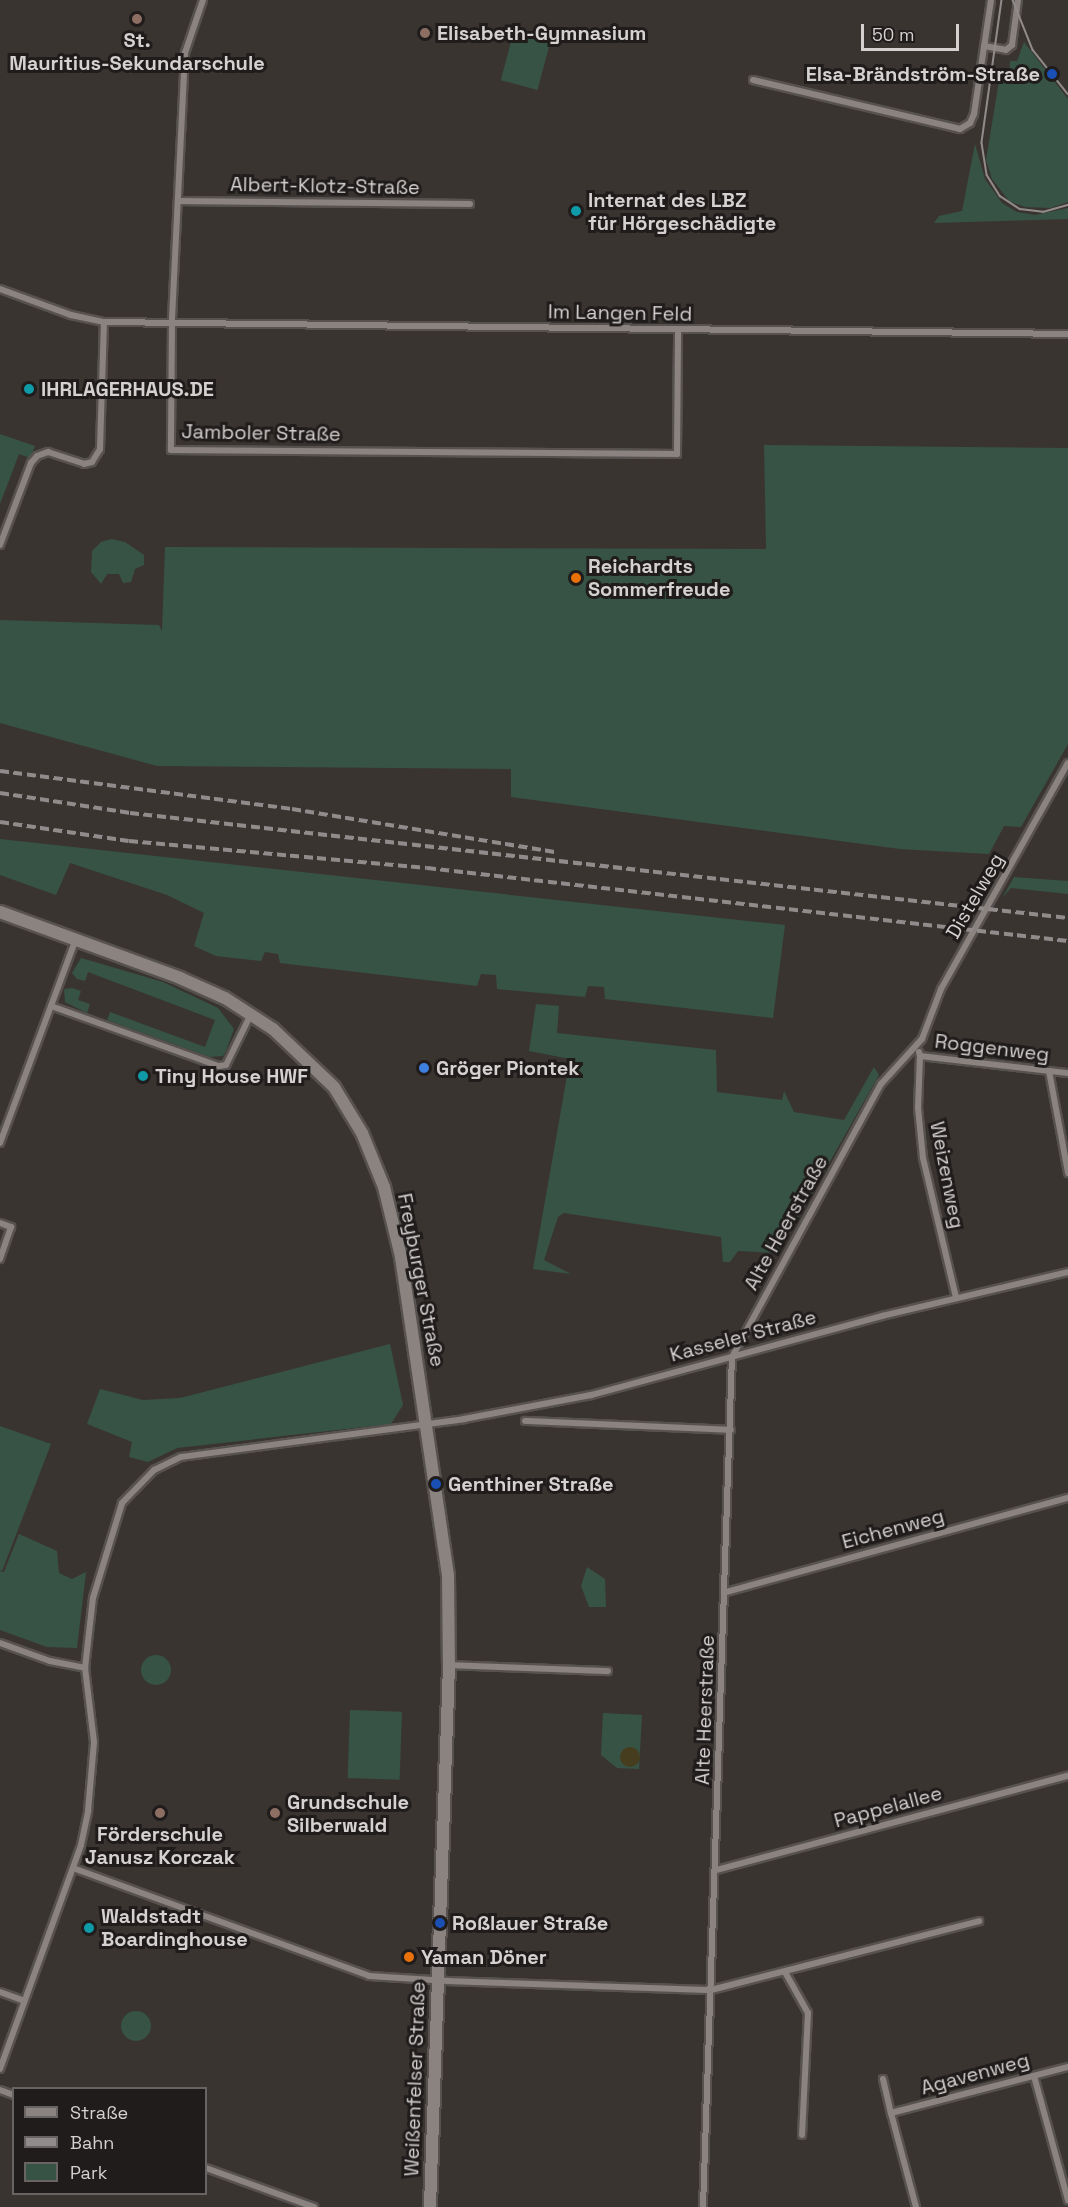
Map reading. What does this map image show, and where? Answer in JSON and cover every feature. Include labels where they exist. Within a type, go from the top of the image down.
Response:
[{"type":"street","name":"Jamboler Straße","points":[[202,0],[186,53],[172,323],[171,450],[677,454],[678,330]]},
{"type":"street","points":[[753,80],[960,129],[970,123],[974,114],[991,0]]},
{"type":"street","points":[[984,46],[1006,50],[1012,45],[1018,0]]},
{"type":"street","name":"Albert-Klotz-Straße","points":[[179,201],[470,204]]},
{"type":"street","name":"Im Langen Feld","points":[[0,289],[71,315],[104,322],[1068,334]]},
{"type":"street","points":[[0,545],[3,527],[31,463],[37,456],[48,452],[84,464],[92,462],[100,449],[104,322]]},
{"type":"street","name":"Distelweg","points":[[917,1048],[941,989],[1068,763]]},
{"type":"street","name":"Freyburger Straße","points":[[0,912],[180,978],[252,1013],[298,1049],[323,1075],[347,1108],[371,1153],[401,1257],[426,1423]]},
{"type":"street","points":[[0,1143],[76,939]]},
{"type":"street","points":[[51,1006],[219,1066],[226,1065],[252,1013]]},
{"type":"street","name":"Roggenweg","points":[[917,1048],[921,1056],[1068,1073]]},
{"type":"street","name":"Alte Heerstraße","points":[[703,2207],[726,1592],[732,1358],[881,1084],[917,1048]]},
{"type":"street","name":"Weizenweg","points":[[921,1056],[918,1108],[923,1158],[956,1298]]},
{"type":"street","points":[[1049,1071],[1068,1173]]},
{"type":"street","points":[[0,1223],[11,1227],[0,1259]]},
{"type":"street","name":"Kasseler Straße","points":[[426,1423],[591,1395],[956,1298],[1068,1272]]},
{"type":"street","points":[[525,1421],[731,1430]]},
{"type":"street","points":[[0,2069],[22,2000],[73,1868],[88,1811],[94,1742],[85,1668],[93,1598],[108,1541],[122,1503],[154,1470],[182,1456],[426,1423]]},
{"type":"street","name":"Weißenfelser Straße","points":[[426,1423],[446,1552],[449,1665],[430,2207]]},
{"type":"street","name":"Eichenweg","points":[[726,1592],[1068,1498]]},
{"type":"street","points":[[0,1643],[50,1661],[85,1668]]},
{"type":"street","points":[[449,1665],[608,1671]]},
{"type":"street","name":"Pappelallee","points":[[716,1870],[1068,1776]]},
{"type":"street","points":[[73,1868],[369,1976],[437,1980],[711,1990],[979,1920]]},
{"type":"street","points":[[785,1972],[808,2013],[802,2135]]},
{"type":"street","points":[[0,1992],[22,2000]]},
{"type":"street","name":"Agavenweg","points":[[891,2114],[1068,2067]]},
{"type":"street","points":[[1034,2076],[1068,2200]]},
{"type":"street","points":[[883,2079],[916,2207]]},
{"type":"street","points":[[207,2168],[314,2207]]},
{"type":"green space","points":[[515,27],[552,37],[537,90],[501,80]]},
{"type":"green space","points":[[1024,42],[1068,99],[1068,202],[1050,208],[1025,207],[1009,201],[992,179],[986,160],[1000,75],[1009,76],[1010,61],[1017,61]]},
{"type":"green space","points":[[975,144],[985,179],[1002,203],[1017,212],[1035,215],[1068,208],[1068,219],[934,223],[939,216],[962,211]]},
{"type":"green space","points":[[0,434],[35,446],[30,458],[19,454],[0,504]]},
{"type":"green space","points":[[764,445],[1068,448],[1068,744],[1021,827],[1004,826],[989,854],[900,849],[511,797],[511,769],[157,766],[0,723],[0,620],[159,625],[162,631],[165,547],[766,549]]},
{"type":"green space","points":[[112,539],[125,542],[144,555],[144,565],[135,569],[131,582],[123,583],[119,574],[107,574],[101,584],[91,572],[92,551],[101,542]]},
{"type":"green space","points":[[0,839],[785,925],[773,1018],[605,999],[604,987],[588,986],[585,997],[497,989],[496,975],[481,974],[477,986],[280,963],[278,954],[265,952],[261,961],[216,956],[194,946],[204,913],[167,895],[70,863],[56,895],[0,875]]},
{"type":"green space","points":[[1014,877],[1068,881],[1068,894],[1011,888],[1002,898]]},
{"type":"green space","points":[[81,958],[163,982],[218,1008],[234,1029],[223,1056],[210,1057],[107,1020],[110,1012],[205,1047],[215,1020],[88,972],[85,981],[77,979],[72,973]]},
{"type":"green space","points":[[72,988],[81,991],[78,1000],[90,1004],[87,1013],[65,1002],[64,989]]},
{"type":"green space","points":[[536,1004],[559,1006],[557,1033],[716,1050],[717,1092],[782,1100],[784,1091],[794,1112],[844,1120],[874,1067],[879,1075],[778,1253],[738,1251],[730,1262],[723,1262],[721,1237],[564,1213],[558,1217],[544,1260],[571,1274],[533,1269],[570,1059],[529,1051]]},
{"type":"green space","points":[[390,1344],[403,1405],[391,1424],[177,1448],[148,1462],[129,1457],[132,1442],[87,1424],[100,1389],[143,1400],[180,1398]]},
{"type":"green space","points":[[0,1426],[51,1444],[2,1571],[0,1570]]},
{"type":"green space","points":[[19,1534],[57,1551],[59,1573],[72,1579],[86,1572],[77,1648],[47,1647],[0,1630],[0,1571],[4,1572]]},
{"type":"green space","points":[[587,1567],[605,1579],[606,1607],[589,1607],[581,1586]]},
{"type":"green space","points":[[156,1655],[162,1656],[170,1664],[170,1676],[162,1684],[156,1685],[150,1684],[142,1676],[141,1670],[142,1664],[150,1656]]},
{"type":"green space","points":[[350,1710],[402,1712],[400,1780],[348,1778]]},
{"type":"green space","points":[[603,1713],[642,1715],[639,1769],[617,1768],[601,1755]]},
{"type":"green space","points":[[136,2011],[147,2015],[151,2026],[147,2037],[136,2041],[125,2037],[121,2026],[125,2015]]},
{"type":"sand","points":[[630,1747],[637,1750],[640,1757],[637,1764],[630,1767],[623,1764],[620,1757],[623,1750]]},
{"type":"tram line","points":[[1002,0],[982,143],[987,175],[1000,196],[1020,209],[1043,212],[1068,205]]},
{"type":"tram line","points":[[1013,0],[1033,50],[1068,94]]},
{"type":"railway","points":[[0,771],[292,809],[555,852]]},
{"type":"railway","points":[[0,793],[130,813],[1068,918]]},
{"type":"railway","points":[[0,822],[129,841],[427,868],[1068,941]]},
{"type":"place","name":"St. Mauritius-Sekundarschule","points":[[137,19]]},
{"type":"place","name":"Elisabeth-Gymnasium","points":[[425,33]]},
{"type":"place","name":"Elsa-Brändström-Straße","points":[[1052,74]]},
{"type":"place","name":"Internat des LBZ für Hörgeschädigte","points":[[576,211]]},
{"type":"place","name":"IHRLAGERHAUS.DE","points":[[29,389]]},
{"type":"place","name":"Reichardts Sommerfreude","points":[[576,578]]},
{"type":"place","name":"Gröger Piontek","points":[[424,1068]]},
{"type":"place","name":"Tiny House HWF","points":[[143,1076]]},
{"type":"place","name":"Genthiner Straße","points":[[436,1484]]},
{"type":"place","name":"Förderschule Janusz Korczak","points":[[160,1813]]},
{"type":"place","name":"Grundschule Silberwald","points":[[275,1813]]},
{"type":"place","name":"Roßlauer Straße","points":[[440,1923]]},
{"type":"place","name":"Waldstadt Boardinghouse","points":[[89,1928]]},
{"type":"place","name":"Yaman Döner","points":[[409,1957]]}]
